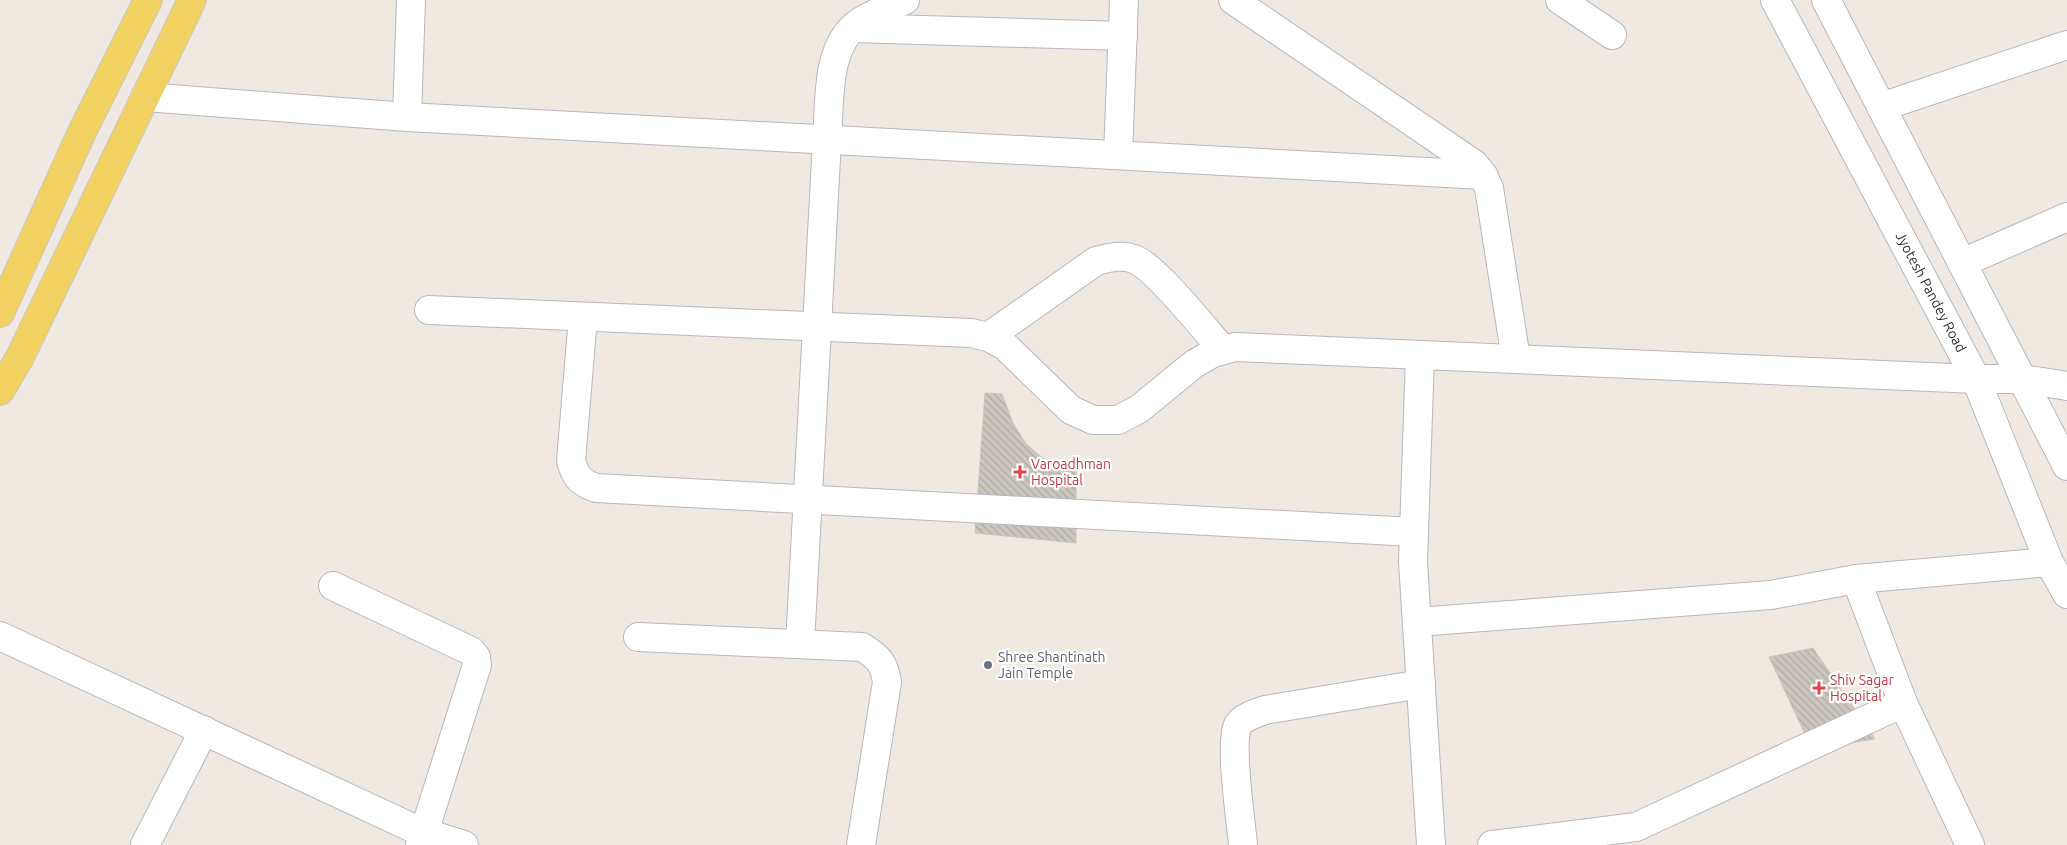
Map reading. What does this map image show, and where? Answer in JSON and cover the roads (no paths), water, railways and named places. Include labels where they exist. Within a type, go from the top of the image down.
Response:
[{"type":"main road","points":[[0,313],[82,132],[148,0]]},
{"type":"main road","points":[[0,391],[20,357],[192,0]]},
{"type":"street","points":[[407,117],[411,0]]},
{"type":"street","points":[[800,644],[827,140],[833,61],[838,47],[859,23],[905,0]]},
{"type":"street","points":[[1118,155],[1124,0]]},
{"type":"street","points":[[1233,0],[1474,164],[1483,174],[1489,188],[1516,359]]},
{"type":"street","points":[[1560,0],[1612,35]]},
{"type":"street","name":"Jyotesh Pandey Road","points":[[1776,0],[1976,379],[2049,562],[2067,594]]},
{"type":"street","points":[[1826,0],[2067,466]]},
{"type":"street","points":[[854,28],[1123,36]]},
{"type":"street","points":[[1882,107],[2067,44]]},
{"type":"street","points":[[145,97],[407,117],[1483,174]]},
{"type":"street","points":[[1962,262],[2067,218]]},
{"type":"street","points":[[988,338],[1096,261],[1115,257],[1134,259],[1151,270],[1223,350]]},
{"type":"street","points":[[430,310],[971,333],[1005,346],[1071,410],[1093,420],[1118,420],[1139,409],[1194,364],[1213,353],[1235,347],[1976,379],[2023,379],[2067,386]]},
{"type":"street","points":[[583,317],[571,461],[575,473],[583,484],[596,488],[1413,532]]},
{"type":"street","points":[[1420,355],[1413,532],[1431,845]]},
{"type":"street","points":[[1417,622],[1771,595],[1856,579],[2049,562]]},
{"type":"street","points":[[1856,579],[1902,703],[1970,845]]},
{"type":"street","points":[[333,586],[466,649],[476,657],[477,665],[422,838]]},
{"type":"street","points":[[0,636],[204,730],[422,838],[464,845]]},
{"type":"street","points":[[638,637],[862,647],[877,657],[885,669],[887,682],[861,845]]},
{"type":"street","points":[[1243,845],[1234,744],[1238,724],[1250,715],[1264,710],[1421,684]]},
{"type":"street","points":[[1492,845],[1636,836],[1902,703]]},
{"type":"street","points":[[145,845],[204,730]]},
{"type":"place","name":"Varoadhman Hospital","points":[[1020,472]]},
{"type":"place","name":"Shree Shantinath Jain Temple","points":[[988,665]]},
{"type":"place","name":"Shiv Sagar Hospital","points":[[1819,688]]}]
